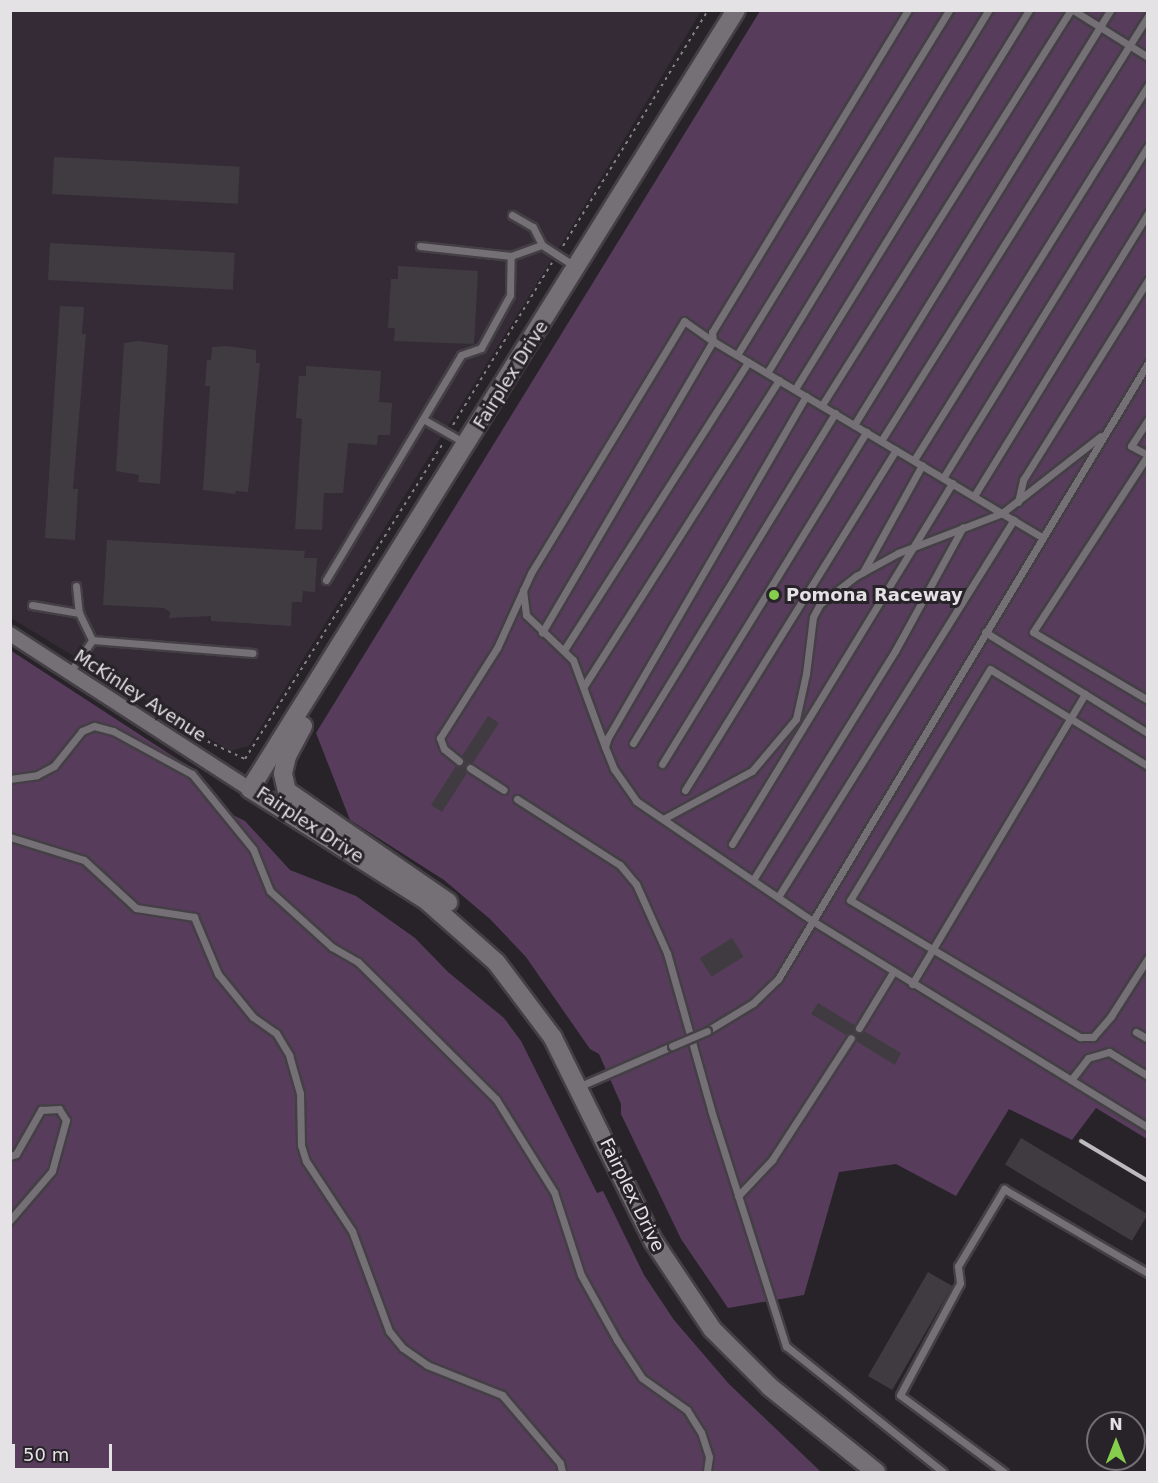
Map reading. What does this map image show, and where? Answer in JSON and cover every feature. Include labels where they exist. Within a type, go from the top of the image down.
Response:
[{"type":"street","name":"Fairplex Drive","points":[[736,10],[468,445],[250,789],[448,917],[496,962],[549,1033],[660,1252],[712,1329],[770,1387],[876,1473]]},
{"type":"street","name":"McKinley Avenue","points":[[10,634],[250,789]]},
{"type":"street","points":[[329,663],[287,756],[283,774],[287,791],[454,906],[493,945],[544,1008],[549,1033]]},
{"type":"lane","points":[[542,632],[713,341],[712,332],[908,10]]},
{"type":"lane","points":[[737,355],[949,10]]},
{"type":"lane","points":[[767,373],[988,10]]},
{"type":"lane","points":[[795,389],[1029,10]]},
{"type":"lane","points":[[822,405],[1072,10],[1148,57]]},
{"type":"lane","points":[[854,425],[1110,10]]},
{"type":"lane","points":[[881,441],[1148,16]]},
{"type":"lane","points":[[914,460],[1148,85]]},
{"type":"lane","points":[[943,478],[1148,146]]},
{"type":"lane","points":[[974,496],[1148,213]]},
{"type":"lane","points":[[512,215],[533,227],[542,245],[578,268]]},
{"type":"lane","points":[[420,246],[512,256],[542,245]]},
{"type":"lane","points":[[326,580],[461,355],[482,348],[510,295],[512,256]]},
{"type":"lane","points":[[1018,502],[1023,480],[1148,280]]},
{"type":"lane","points":[[459,761],[444,749],[440,738],[497,648],[524,589],[684,321],[713,341],[1042,537]]},
{"type":"lane","points":[[564,650],[748,362]]},
{"type":"lane","points":[[578,1087],[736,1015],[778,979],[811,920],[1148,363]]},
{"type":"lane","points":[[584,686],[779,380]]},
{"type":"lane","points":[[605,747],[806,396]]},
{"type":"lane","points":[[633,743],[835,413]]},
{"type":"lane","points":[[423,419],[468,445]]},
{"type":"lane","points":[[1148,420],[1131,446],[1147,454],[1033,632],[1148,700]]},
{"type":"lane","points":[[662,764],[866,432]]},
{"type":"lane","points":[[665,818],[752,771],[796,719],[807,674],[813,617],[820,604],[863,572],[916,546],[1002,513],[1105,433]]},
{"type":"lane","points":[[685,790],[896,450]]},
{"type":"lane","points":[[863,572],[922,465]]},
{"type":"lane","points":[[732,844],[916,546],[952,483]]},
{"type":"lane","points":[[778,897],[1014,520]]},
{"type":"lane","points":[[753,880],[895,651],[963,527]]},
{"type":"lane","points":[[76,586],[79,613],[92,640]]},
{"type":"lane","points":[[524,589],[526,615],[573,660],[614,769],[636,801],[665,818],[811,920],[892,972],[1148,1126]]},
{"type":"lane","points":[[32,605],[79,613]]},
{"type":"lane","points":[[985,632],[1148,732]]},
{"type":"lane","points":[[92,640],[252,653]]},
{"type":"lane","points":[[70,672],[92,640]]},
{"type":"lane","points":[[1147,958],[1111,1016],[1093,1037],[1080,1037],[850,900],[990,669],[1148,766]]},
{"type":"lane","points":[[912,984],[1085,694]]},
{"type":"lane","points":[[10,779],[37,775],[54,766],[82,731],[94,726],[113,730],[192,774],[253,849],[270,891],[332,947],[358,962],[496,1099],[554,1192],[581,1275],[617,1340],[642,1378],[687,1410],[701,1432],[709,1457],[707,1473]]},
{"type":"lane","points":[[470,768],[504,790]]},
{"type":"lane","points":[[517,798],[620,865],[636,884],[667,953],[738,1196],[786,1346],[943,1473]]},
{"type":"lane","points":[[10,837],[84,860],[136,908],[194,917],[218,974],[254,1017],[276,1033],[289,1054],[300,1093],[301,1145],[306,1161],[352,1231],[389,1331],[403,1348],[427,1365],[502,1395],[560,1463],[562,1473]]},
{"type":"lane","points":[[859,1028],[892,972]]},
{"type":"lane","points":[[1136,1032],[1148,1039]]},
{"type":"lane","points":[[738,1196],[772,1160],[851,1038]]},
{"type":"lane","points":[[1071,1080],[1088,1058],[1109,1052],[1148,1076]]},
{"type":"lane","points":[[10,1156],[16,1154],[41,1110],[59,1109],[66,1120],[52,1171],[10,1220]]},
{"type":"lane","points":[[1004,1473],[900,1395],[960,1283],[957,1266],[1004,1189],[1148,1274]]},
{"type":"path","points":[[245,759],[708,10]]},
{"type":"shaded area","points":[[10,11],[701,11],[565,238],[249,746],[230,751],[11,618]]},
{"type":"shaded area","name":"Pomona Raceway","points":[[760,11],[1147,11],[1147,1139],[1096,1108],[1072,1140],[1009,1109],[956,1196],[896,1164],[839,1172],[804,1295],[728,1308],[681,1239],[621,1114],[621,1104],[599,1054],[590,1049],[526,957],[490,919],[444,880],[350,820],[316,733]]},
{"type":"shaded area","points":[[10,650],[194,770],[227,812],[245,821],[290,870],[356,896],[415,938],[448,972],[504,1018],[521,1041],[597,1193],[603,1191],[644,1275],[674,1320],[729,1384],[821,1472],[11,1472]]},
{"type":"building","points":[[54,157],[240,167],[238,204],[52,194]]},
{"type":"building","points":[[50,243],[235,253],[233,290],[48,280]]},
{"type":"building","points":[[398,266],[478,271],[474,344],[394,341],[395,328],[388,328],[391,279],[398,279]]},
{"type":"building","points":[[60,306],[84,307],[82,334],[86,334],[73,489],[78,489],[75,540],[45,538]]},
{"type":"building","points":[[139,341],[168,345],[160,484],[138,482],[139,475],[116,471],[124,343]]},
{"type":"building","points":[[227,346],[256,350],[256,363],[260,363],[248,492],[236,491],[235,494],[203,490],[210,386],[205,386],[207,360],[211,360],[212,347]]},
{"type":"building","points":[[306,366],[381,371],[379,402],[392,403],[390,435],[378,435],[377,445],[348,443],[343,493],[324,493],[322,530],[295,529],[302,419],[296,418],[299,376],[306,376]]},
{"type":"building","points":[[107,540],[305,551],[304,558],[317,558],[315,592],[303,591],[302,602],[292,602],[291,626],[211,621],[211,616],[169,618],[170,612],[164,608],[103,605]]},
{"type":"building","points":[[488,716],[499,723],[473,763],[466,764],[467,773],[442,812],[431,805],[456,766],[464,764],[462,756]]},
{"type":"building","points":[[732,938],[744,957],[711,977],[700,958]]},
{"type":"building","points":[[818,1003],[854,1025],[857,1033],[864,1031],[901,1053],[895,1065],[856,1041],[854,1033],[846,1035],[811,1014]]},
{"type":"building","points":[[1021,1138],[1148,1214],[1132,1241],[1005,1165]]},
{"type":"building","points":[[928,1272],[952,1286],[892,1390],[868,1376]]},
{"type":"railway","points":[[1081,1141],[1148,1181]]},
{"type":"place","name":"Pomona Raceway","points":[[774,595]]}]
